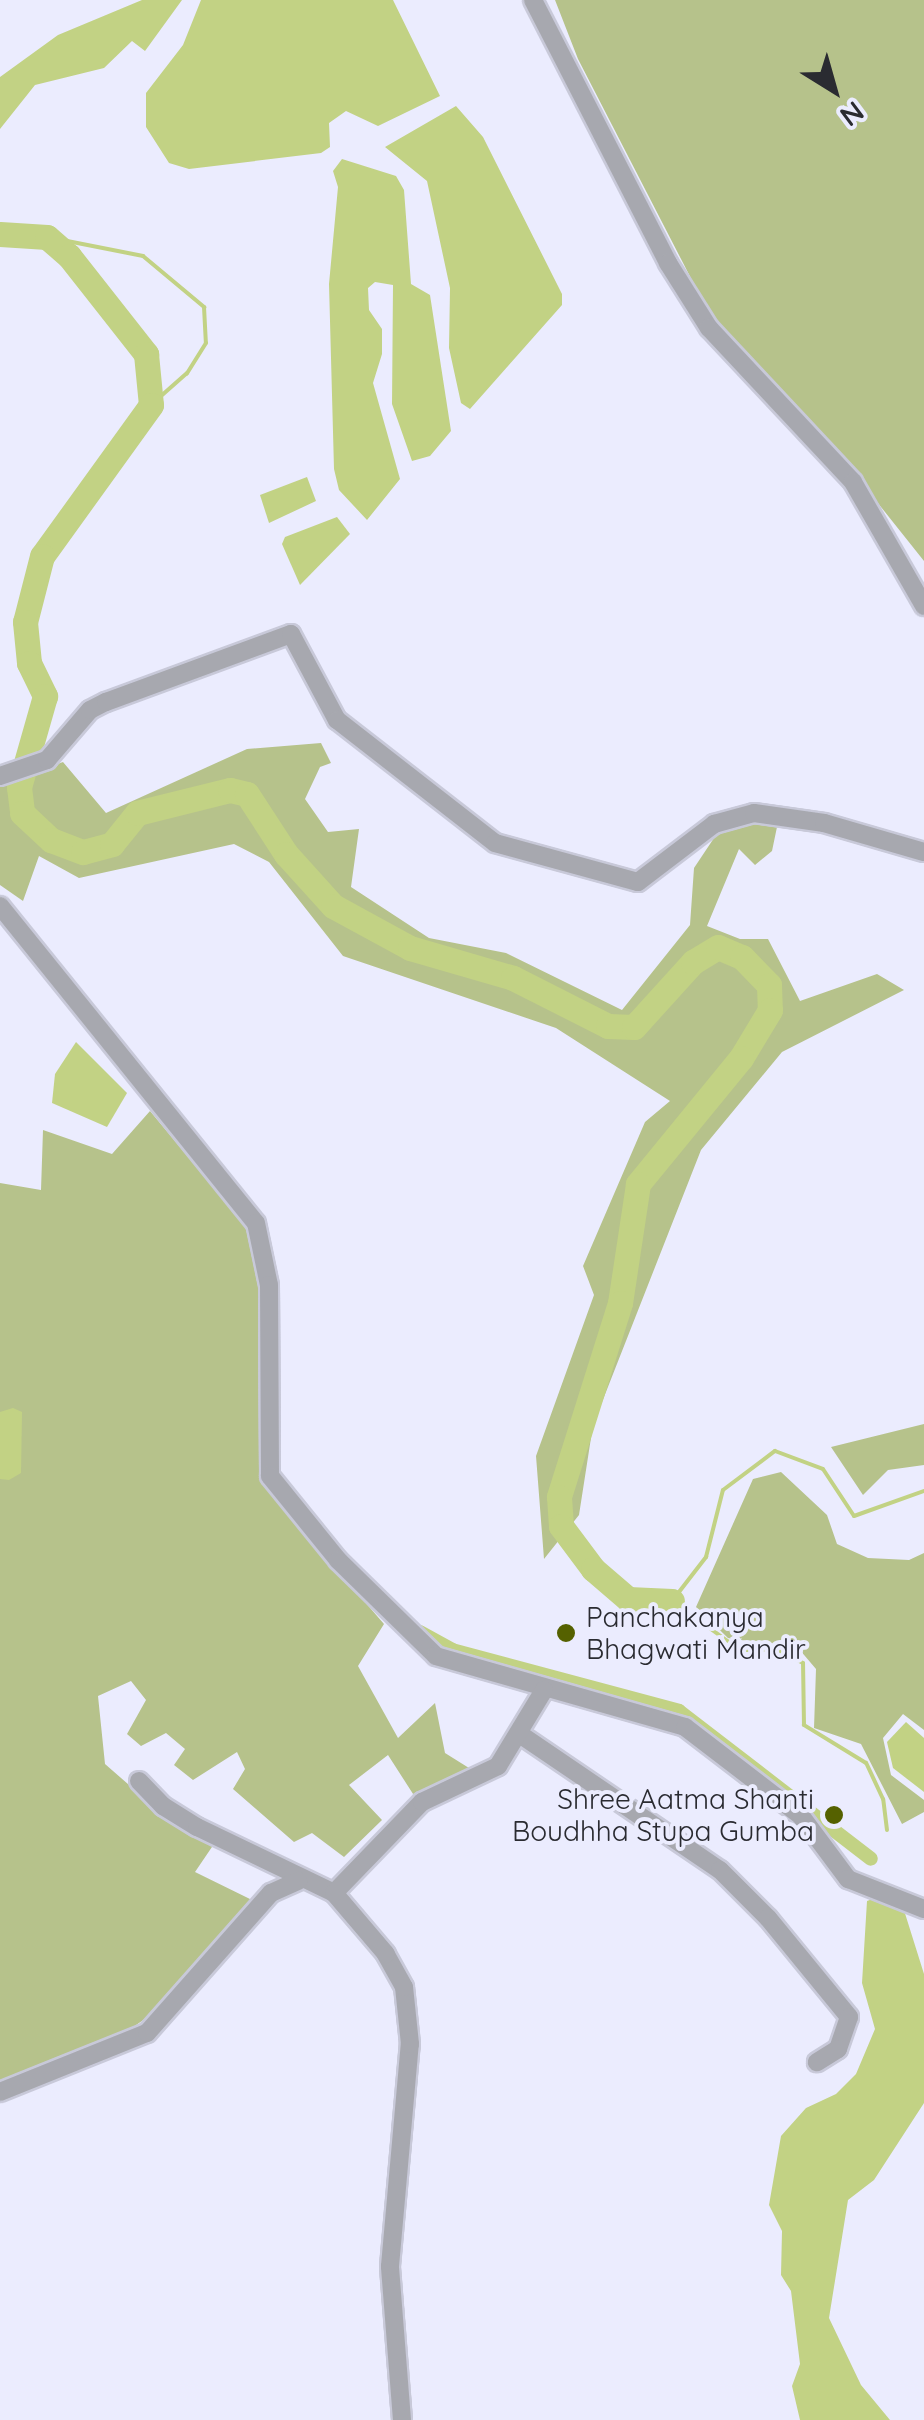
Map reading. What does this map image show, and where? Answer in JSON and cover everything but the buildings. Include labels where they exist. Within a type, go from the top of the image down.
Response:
[{"type":"street","points":[[533,0],[668,263],[709,328],[852,482],[924,606]]},
{"type":"street","points":[[4,774],[36,765],[64,746],[90,710],[291,634],[337,720],[495,843],[638,882],[714,824],[754,813],[824,823],[924,852]]},
{"type":"street","points":[[0,906],[256,1224],[269,1285],[266,1455],[279,1495],[436,1656],[544,1690],[585,1694],[685,1728],[801,1816],[848,1878],[924,1909]]},
{"type":"street","points":[[334,1894],[422,1802],[498,1766],[521,1735],[544,1690]]},
{"type":"street","points":[[521,1735],[720,1870],[768,1918],[849,2017],[838,2049],[818,2062]]},
{"type":"street","points":[[140,1781],[163,1806],[298,1881],[334,1894],[386,1954],[404,1986],[410,2044],[390,2266],[402,2420]]},
{"type":"street","points":[[0,2092],[148,2033],[271,1892],[298,1881]]},
{"type":"shaded area","points":[[142,0],[182,0],[145,51],[132,41],[104,68],[35,85],[0,129],[0,77],[58,35]]},
{"type":"shaded area","points":[[201,0],[393,0],[440,96],[378,126],[346,111],[329,123],[330,147],[321,153],[189,169],[169,163],[146,127],[146,93],[183,45]]},
{"type":"shaded area","points":[[555,0],[924,0],[924,561],[830,443],[715,325],[578,59]]},
{"type":"shaded area","points":[[456,106],[483,137],[562,294],[562,305],[470,409],[461,403],[449,348],[450,288],[427,181],[385,147]]},
{"type":"shaded area","points":[[342,159],[396,176],[404,190],[411,284],[430,295],[451,431],[430,456],[412,461],[392,404],[393,285],[375,282],[368,288],[369,310],[382,329],[382,354],[373,383],[400,479],[367,520],[339,490],[334,469],[329,284],[338,187],[333,171]]},
{"type":"shaded area","points":[[307,477],[316,501],[269,523],[260,495]]},
{"type":"shaded area","points":[[337,517],[350,534],[300,585],[282,544],[285,537]]},
{"type":"shaded area","points":[[321,743],[331,763],[320,767],[305,799],[328,832],[359,829],[351,887],[429,938],[506,953],[622,1010],[690,925],[694,868],[716,835],[757,819],[777,827],[772,851],[755,865],[739,849],[707,926],[740,939],[768,939],[800,1001],[877,974],[904,990],[782,1052],[701,1150],[593,1425],[579,1515],[544,1559],[536,1456],[594,1295],[583,1266],[645,1122],[670,1101],[556,1028],[343,956],[269,862],[234,844],[79,878],[39,856],[23,901],[0,885],[0,785],[63,762],[106,813],[247,749]]},
{"type":"shaded area","points":[[76,1042],[127,1093],[107,1127],[52,1103],[55,1074]]},
{"type":"shaded area","points":[[150,1111],[258,1241],[262,1483],[384,1624],[358,1666],[398,1738],[435,1703],[445,1753],[469,1768],[415,1797],[388,1755],[349,1785],[382,1820],[344,1857],[312,1833],[294,1842],[233,1789],[245,1769],[237,1752],[193,1780],[174,1765],[185,1749],[166,1733],[141,1746],[127,1734],[146,1700],[131,1681],[98,1696],[105,1764],[168,1819],[214,1844],[195,1872],[252,1900],[173,1999],[122,2035],[0,2084],[0,1183],[41,1190],[43,1130],[112,1154]]},
{"type":"shaded area","points":[[13,1408],[22,1412],[21,1473],[9,1480],[0,1479],[0,1412]]},
{"type":"shaded area","points":[[924,1424],[924,1465],[888,1470],[863,1495],[831,1447]]},
{"type":"shaded area","points":[[781,1472],[827,1515],[837,1544],[868,1558],[909,1560],[924,1553],[924,1730],[903,1714],[883,1738],[891,1775],[924,1800],[924,1812],[902,1824],[861,1744],[814,1728],[816,1669],[799,1649],[728,1638],[696,1607],[753,1479]]},
{"type":"shaded area","points":[[906,1722],[924,1738],[924,1792],[893,1768],[887,1742]]},
{"type":"shaded area","points":[[878,1897],[903,1907],[924,1974],[924,2103],[874,2180],[848,2200],[829,2318],[861,2385],[890,2420],[800,2420],[792,2386],[800,2364],[791,2291],[781,2275],[782,2231],[769,2205],[781,2136],[806,2108],[836,2094],[856,2074],[875,2029],[862,1983],[867,1901]]},
{"type":"waterway","points":[[0,234],[47,237],[69,256],[146,354],[151,405],[42,556],[25,622],[29,663],[45,696],[19,787],[22,813],[51,840],[83,852],[112,844],[137,813],[230,790],[247,794],[286,854],[333,906],[410,948],[513,978],[608,1026],[634,1027],[693,962],[718,947],[742,957],[769,985],[770,1010],[741,1058],[638,1184],[620,1303],[559,1497],[561,1526],[593,1569],[628,1599],[672,1601]]},
{"type":"waterway","points":[[47,237],[143,256],[204,307],[206,343],[187,373],[151,405]]},
{"type":"waterway","points":[[887,1830],[883,1799],[866,1763],[804,1725],[803,1663],[777,1650],[740,1650],[672,1601],[706,1557],[723,1490],[775,1451],[823,1469],[854,1516],[924,1491]]},
{"type":"waterway","points":[[420,1632],[452,1650],[679,1711],[871,1859]]},
{"type":"place","name":"Panchakanya Bhagwati Mandir","points":[[566,1633]]},
{"type":"place","name":"Shree Aatma Shanti Boudhha Stupa Gumba","points":[[834,1815]]}]
